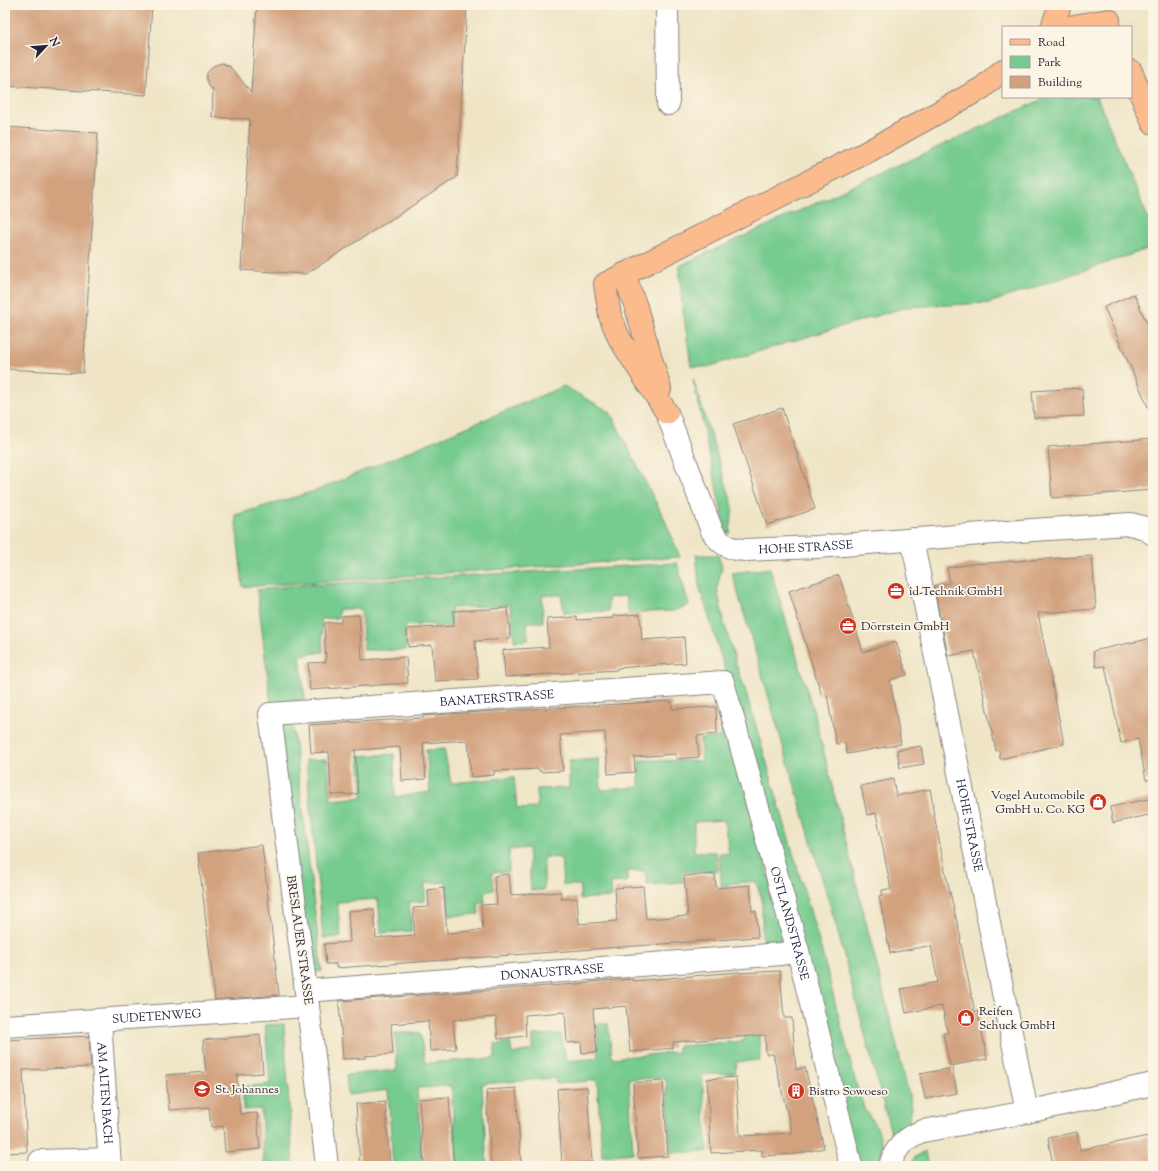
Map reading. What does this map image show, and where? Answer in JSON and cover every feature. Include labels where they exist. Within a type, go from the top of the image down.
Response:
[{"type":"main road","points":[[1052,26],[1060,5]]},
{"type":"main road","points":[[1072,26],[1107,17]]},
{"type":"main road","points":[[667,414],[619,338],[610,316],[605,284],[869,151],[993,86],[1002,72]]},
{"type":"main road","points":[[1132,73],[1153,123]]},
{"type":"main road","points":[[624,274],[636,307],[667,414]]},
{"type":"street","points":[[667,5],[668,104]]},
{"type":"street","name":"HOHE STRASSE","points":[[667,414],[712,531],[725,545],[735,549],[746,550],[817,547],[1130,524],[1142,527],[1153,534]]},
{"type":"street","name":"HOHE STRASSE","points":[[912,539],[1027,1112]]},
{"type":"street","name":"BANATERSTRASSE","points":[[270,714],[723,682]]},
{"type":"street","name":"OSTLANDSTRASSE","points":[[723,682],[798,951],[851,1166]]},
{"type":"street","name":"BRESLAUER STRASSE","points":[[270,714],[327,1166]]},
{"type":"street","name":"DONAUSTRASSE","points":[[307,999],[773,955],[798,951]]},
{"type":"street","name":"SUDETENWEG","points":[[5,1026],[100,1020],[307,999]]},
{"type":"street","name":"AM ALTEN BACH","points":[[100,1020],[109,1162]]},
{"type":"street","points":[[891,1162],[902,1143],[915,1134],[923,1131],[1027,1112],[1153,1084]]},
{"type":"street","points":[[40,1166],[40,1161],[109,1162]]},
{"type":"green space","points":[[1045,98],[1097,98],[1153,230],[1153,247],[989,303],[906,307],[707,367],[691,366],[682,303],[679,266]]},
{"type":"green space","points":[[693,379],[733,506],[730,533],[726,533]]},
{"type":"green space","points":[[564,386],[610,412],[664,518],[680,557],[243,587],[235,515],[315,491]]},
{"type":"green space","points":[[696,555],[718,555],[722,567],[717,587],[724,623],[746,692],[822,952],[857,1087],[865,1110],[877,1127],[882,1143],[880,1166],[857,1166],[755,768],[699,585]]},
{"type":"green space","points":[[677,563],[689,605],[673,611],[628,613],[626,596],[608,598],[608,611],[564,613],[561,595],[542,595],[543,622],[527,622],[528,640],[514,641],[510,605],[451,608],[454,649],[436,651],[434,624],[405,626],[406,650],[364,650],[361,609],[339,609],[338,618],[321,619],[323,652],[300,655],[305,700],[271,704],[257,590],[291,586]]},
{"type":"green space","points":[[770,568],[814,713],[912,1107],[909,1120],[910,1126],[896,1135],[891,1133],[837,929],[732,573]]},
{"type":"green space","points":[[718,706],[722,706],[784,931],[777,948],[762,949],[762,898],[755,881],[727,884],[730,907],[723,906],[719,853],[729,854],[724,820],[694,822],[694,852],[716,852],[718,871],[681,872],[683,882],[647,885],[645,871],[627,871],[627,882],[611,883],[612,897],[580,899],[580,885],[563,885],[561,858],[544,857],[544,890],[531,891],[528,848],[509,850],[509,872],[492,872],[494,890],[484,892],[485,903],[478,903],[479,914],[449,916],[446,882],[425,883],[425,901],[409,902],[412,931],[381,933],[378,899],[337,902],[341,937],[323,938],[306,760],[327,759],[331,800],[363,797],[359,756],[394,754],[395,797],[430,792],[426,750],[444,749],[451,783],[514,777],[517,809],[537,808],[537,789],[569,788],[569,761],[599,759],[601,790],[639,787],[639,760],[702,761],[700,739],[720,737]]},
{"type":"green space","points":[[292,721],[322,971],[307,973],[278,723]]},
{"type":"green space","points":[[759,1016],[760,1060],[736,1062],[735,1073],[702,1075],[708,1151],[671,1153],[666,1078],[629,1079],[633,1153],[602,1156],[597,1080],[556,1084],[555,1078],[482,1084],[487,1166],[457,1166],[451,1086],[417,1088],[422,1166],[393,1166],[388,1090],[348,1095],[346,1075],[397,1070],[395,1033],[420,1033],[425,1063],[495,1058],[495,1044],[510,1042],[512,1054],[533,1050],[533,1035],[561,1034],[566,1061],[598,1058],[597,1024],[608,1024],[612,1058],[678,1052],[678,1046],[743,1041]]},
{"type":"green space","points":[[284,1024],[293,1166],[264,1166],[261,1109],[243,1110],[243,1087],[270,1084],[265,1025]]},
{"type":"green space","points":[[925,1152],[928,1166],[909,1166],[915,1157]]},
{"type":"building","points":[[5,5],[152,5],[146,95],[5,86]]},
{"type":"building","points":[[257,5],[467,5],[457,177],[306,274],[241,270],[250,119],[212,117],[213,90],[209,86],[206,78],[207,73],[213,66],[222,63],[230,67],[251,92]]},
{"type":"building","points":[[5,127],[98,133],[83,373],[5,369]]},
{"type":"building","points":[[1134,294],[1153,337],[1153,418],[1104,307]]},
{"type":"building","points":[[1082,388],[1084,416],[1034,418],[1032,391]]},
{"type":"building","points":[[782,408],[815,509],[767,525],[733,424]]},
{"type":"building","points":[[1153,439],[1153,490],[1052,498],[1048,447]]},
{"type":"building","points":[[1092,556],[1096,609],[1038,613],[1064,744],[1000,759],[999,750],[996,751],[974,651],[948,656],[934,586],[950,583],[947,568],[970,564]]},
{"type":"building","points":[[839,575],[863,652],[896,642],[907,675],[890,680],[901,744],[847,754],[845,743],[836,744],[827,695],[822,696],[789,591]]},
{"type":"building","points":[[508,608],[510,639],[475,641],[478,679],[435,681],[432,645],[408,647],[407,629],[454,626],[453,611]]},
{"type":"building","points":[[640,614],[642,640],[684,637],[686,663],[617,668],[617,670],[505,677],[503,650],[549,647],[547,619],[577,617],[577,620],[613,618],[613,616]]},
{"type":"building","points":[[359,615],[362,660],[406,657],[408,683],[310,690],[308,663],[326,662],[324,623],[341,622],[341,616]]},
{"type":"building","points":[[1153,638],[1153,779],[1146,780],[1138,739],[1121,743],[1105,666],[1096,667],[1093,651]]},
{"type":"building","points":[[671,701],[672,709],[716,707],[717,734],[697,736],[699,757],[676,759],[676,754],[634,757],[635,772],[608,774],[605,732],[560,735],[563,771],[540,772],[539,769],[494,771],[494,775],[471,777],[468,740],[423,743],[426,779],[402,781],[400,747],[355,750],[358,794],[331,795],[329,752],[311,753],[309,725],[423,718],[423,716],[465,713]]},
{"type":"building","points":[[921,746],[924,764],[900,768],[897,750]]},
{"type":"building","points":[[893,779],[896,796],[930,789],[946,875],[961,939],[975,1012],[978,1011],[987,1059],[950,1066],[943,1033],[948,1033],[942,1006],[906,1013],[901,989],[938,982],[931,946],[890,953],[879,896],[882,895],[882,890],[891,889],[876,813],[867,815],[861,786]]},
{"type":"building","points":[[1153,798],[1153,814],[1113,823],[1110,807]]},
{"type":"building","points":[[262,845],[279,995],[215,1000],[198,853]]},
{"type":"building","points":[[509,874],[511,895],[561,892],[561,899],[577,898],[579,924],[617,921],[615,888],[643,886],[646,919],[688,916],[684,876],[715,874],[716,888],[750,885],[752,911],[756,911],[758,937],[336,968],[336,964],[326,964],[324,944],[350,942],[348,911],[374,909],[376,938],[415,935],[413,908],[429,907],[428,890],[444,888],[447,933],[483,930],[481,905],[497,904],[494,876]]},
{"type":"building","points":[[780,971],[784,1018],[792,1018],[796,1070],[805,1067],[824,1148],[797,1154],[762,1156],[762,1150],[711,1153],[707,1079],[736,1077],[740,1136],[792,1133],[773,1054],[766,1054],[765,1035],[673,1042],[673,1048],[630,1052],[626,1006],[593,1009],[597,1052],[582,1053],[581,1042],[567,1043],[565,1012],[525,1015],[526,1036],[498,1039],[496,1017],[453,1020],[456,1049],[430,1051],[428,1021],[391,1024],[393,1054],[365,1056],[366,1058],[343,1059],[339,1001],[633,979],[633,981],[739,972]]},
{"type":"building","name":"St. Johannes","points":[[260,1035],[263,1073],[237,1075],[240,1114],[257,1113],[260,1149],[225,1152],[223,1126],[211,1127],[209,1107],[169,1110],[166,1075],[206,1072],[203,1040]]},
{"type":"building","points":[[89,1036],[91,1067],[23,1070],[27,1152],[5,1153],[5,1040]]},
{"type":"building","points":[[952,1068],[957,1093],[925,1099],[920,1074]]},
{"type":"building","points":[[663,1081],[668,1156],[638,1158],[633,1083]]},
{"type":"building","points":[[587,1087],[592,1162],[562,1164],[557,1089]]},
{"type":"building","points":[[516,1088],[521,1163],[491,1165],[486,1090]]},
{"type":"building","points":[[449,1097],[454,1166],[424,1166],[419,1099]]},
{"type":"building","points":[[385,1102],[390,1166],[360,1166],[356,1104]]},
{"type":"building","points":[[1077,1132],[1080,1150],[1148,1136],[1153,1166],[1053,1166],[1048,1138]]},
{"type":"place","name":"îd-Technik GmbH","points":[[896,591]]},
{"type":"place","name":"Dörrstein GmbH","points":[[848,626]]},
{"type":"place","name":"Vogel Automobile GmbH u. Co. KG","points":[[1098,802]]},
{"type":"place","name":"Reifen Schuck GmbH","points":[[966,1018]]},
{"type":"place","name":"St. Johannes","points":[[202,1089]]},
{"type":"place","name":"Bistro Sowoeso","points":[[796,1091]]}]
